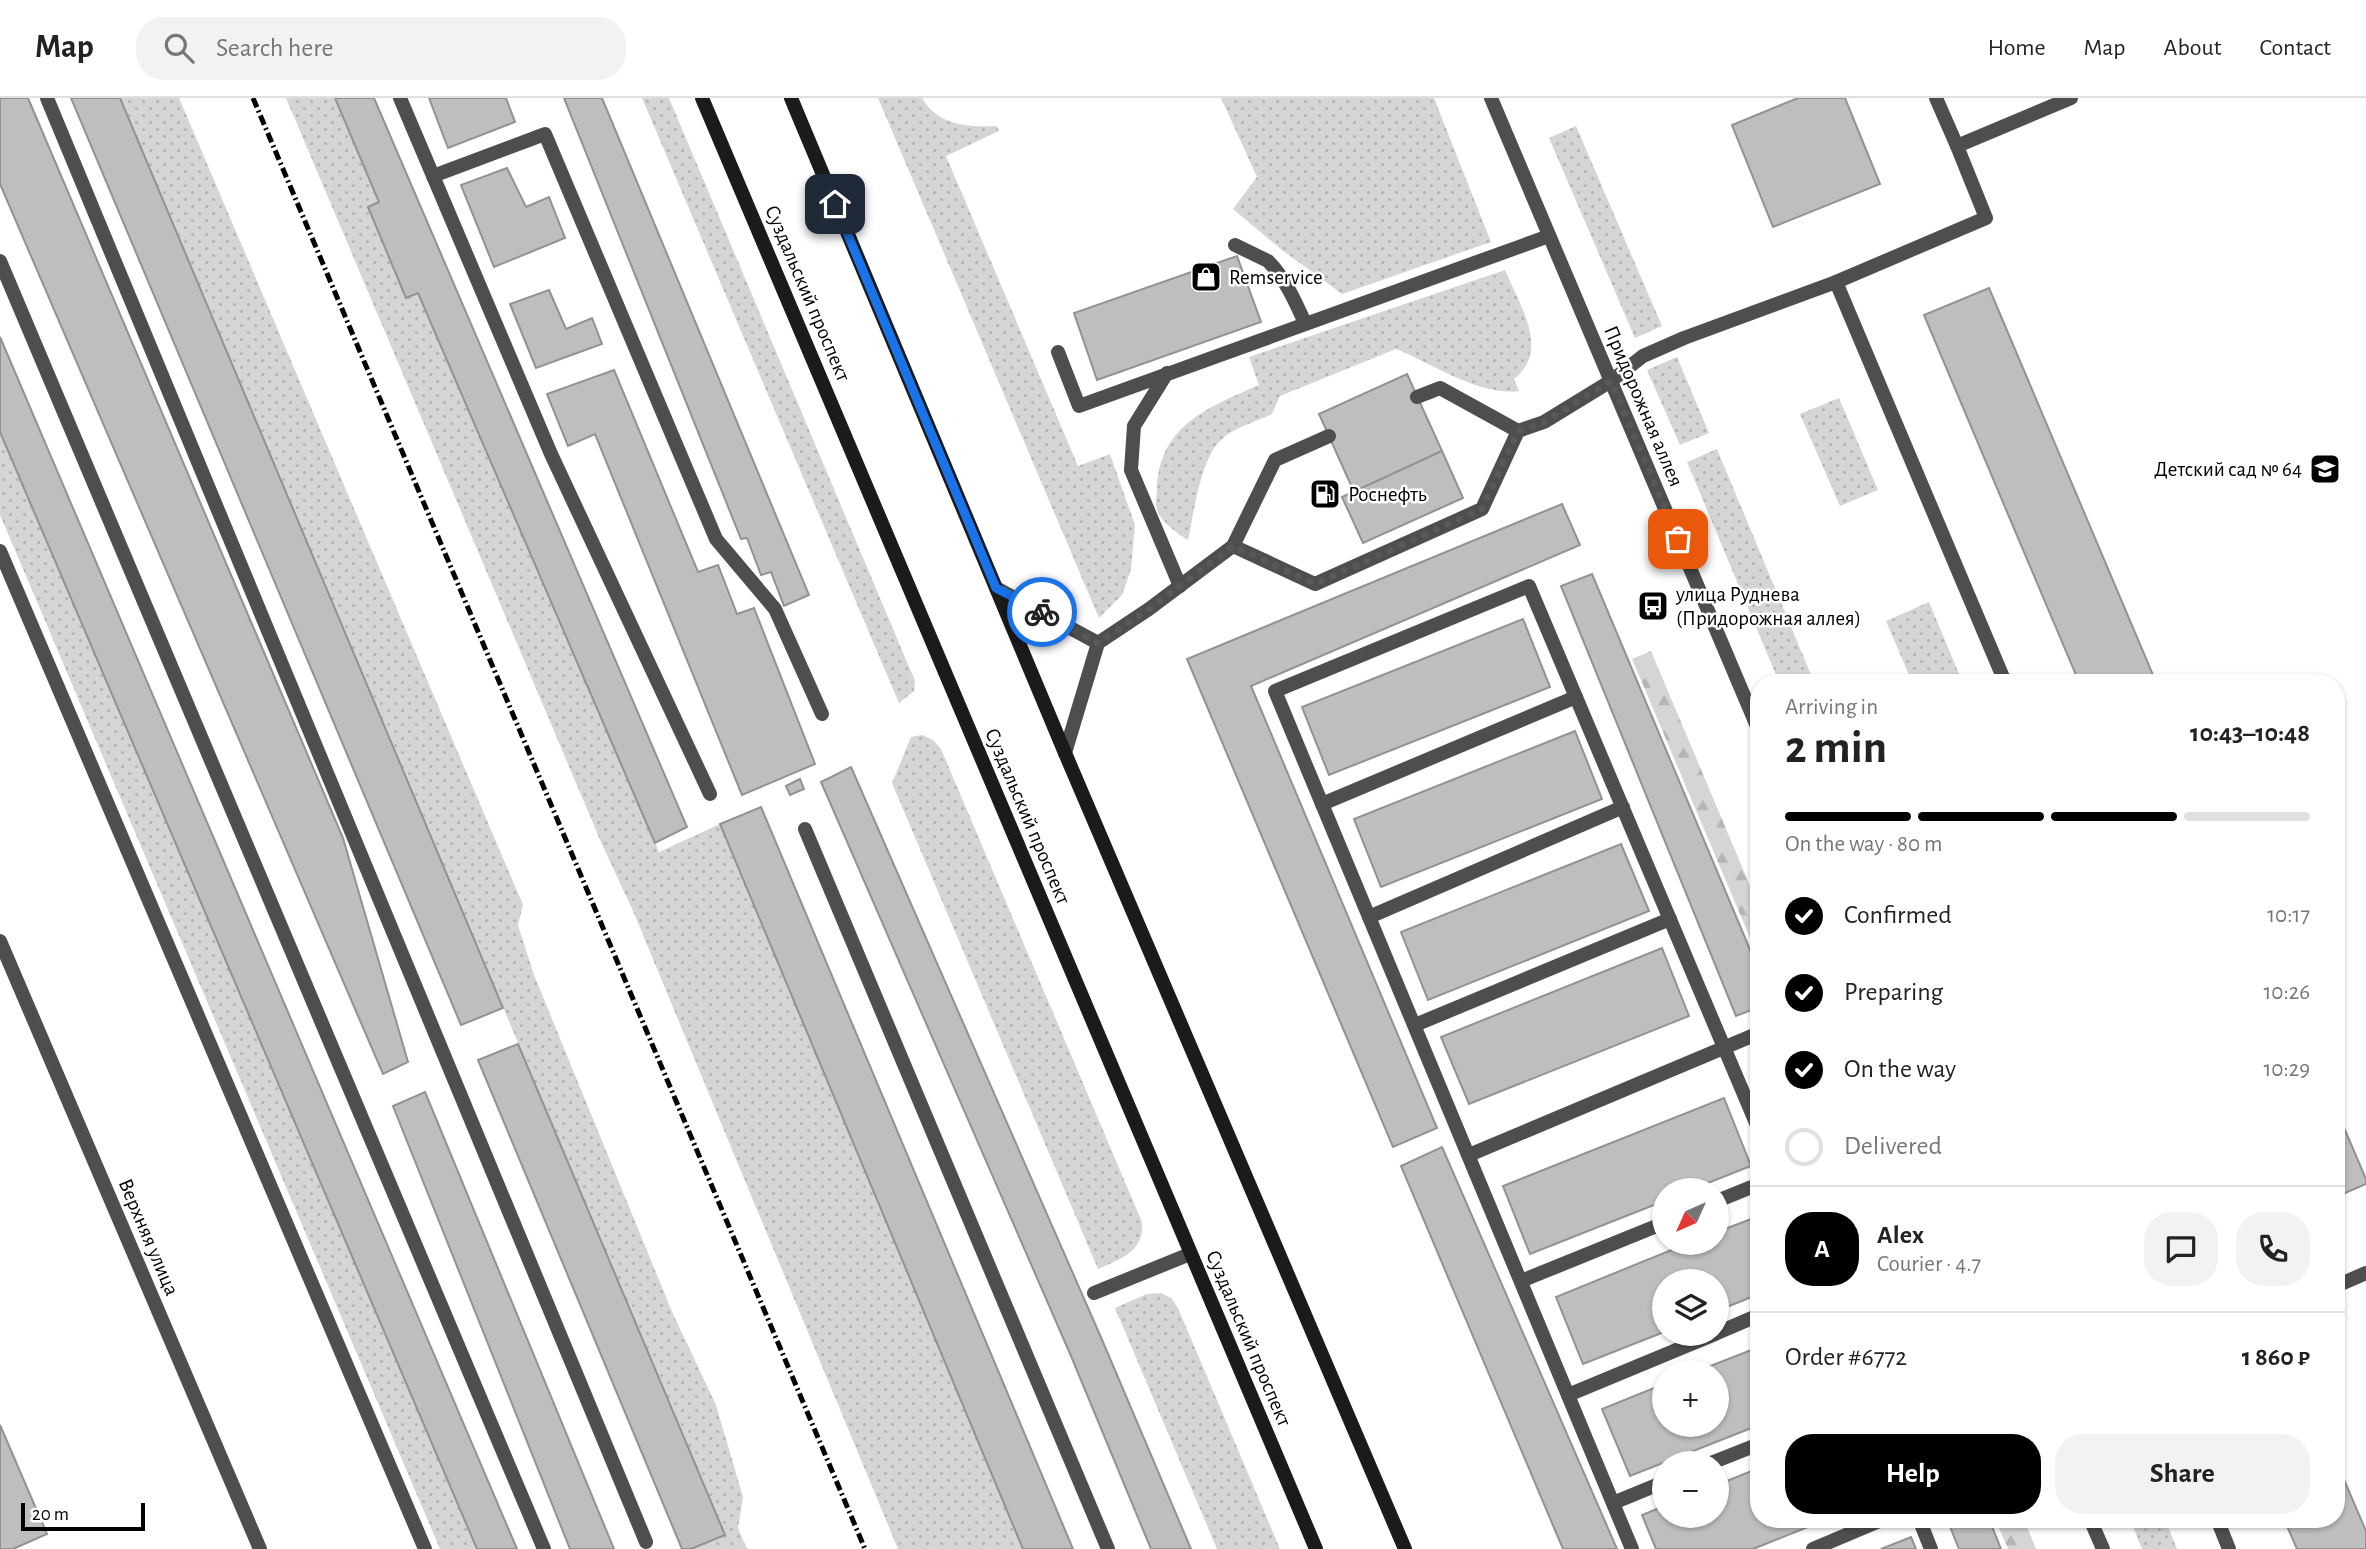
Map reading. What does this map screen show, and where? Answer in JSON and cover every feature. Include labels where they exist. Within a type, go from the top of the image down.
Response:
[{"type":"main road","name":"Суздальский проспект","points":[[702,98],[1316,1549]]},
{"type":"main road","points":[[793,99],[1065,753],[1405,1549]]},
{"type":"street","points":[[47,98],[646,1542]]},
{"type":"street","points":[[400,98],[551,454],[710,794]]},
{"type":"street","name":"Придорожная аллея","points":[[1492,98],[1750,709]]},
{"type":"street","points":[[1233,546],[1315,584],[1482,509],[1518,431],[1544,422],[1611,381],[1643,356],[1684,338],[1836,282],[1986,218],[1936,98]]},
{"type":"street","points":[[1957,146],[2071,98]]},
{"type":"street","points":[[433,176],[545,134],[716,539],[775,609],[822,715]]},
{"type":"street","points":[[1058,352],[1079,406],[1549,236]]},
{"type":"street","points":[[1234,245],[1273,265],[1292,293],[1305,323]]},
{"type":"street","points":[[0,261],[544,1549]]},
{"type":"street","points":[[1836,282],[2002,674]]},
{"type":"street","points":[[1167,373],[1134,426],[1131,470],[1180,586]]},
{"type":"street","points":[[1417,397],[1440,388],[1518,431]]},
{"type":"street","points":[[1065,753],[1098,643],[1233,546],[1275,460],[1329,436]]},
{"type":"street","points":[[0,551],[425,1549]]},
{"type":"street","points":[[1632,1549],[1275,691],[1529,586],[1750,1108]]},
{"type":"street","points":[[996,588],[1098,643]]},
{"type":"street","points":[[1322,804],[1576,697]]},
{"type":"street","points":[[1369,917],[1623,807]]},
{"type":"street","points":[[805,829],[1108,1549]]},
{"type":"street","points":[[1415,1026],[1670,919]]},
{"type":"street","name":"Верхняя улица","points":[[0,941],[260,1549]]},
{"type":"street","points":[[1469,1155],[1750,1037]]},
{"type":"street","points":[[1729,1196],[1750,1188]]},
{"type":"street","points":[[1521,1281],[1652,1228]]},
{"type":"street","points":[[1094,1293],[1191,1254]]},
{"type":"street","points":[[2345,1282],[2366,1273]]},
{"type":"street","points":[[1729,1328],[1750,1319]]},
{"type":"street","points":[[1568,1395],[1685,1346]]},
{"type":"street","points":[[1729,1456],[1750,1448]]},
{"type":"street","points":[[1613,1503],[1652,1487]]},
{"type":"street","points":[[1813,1549],[1863,1528]]},
{"type":"street","points":[[1923,1528],[1931,1549]]},
{"type":"street","points":[[2094,1528],[2103,1549]]},
{"type":"street","points":[[2221,1528],[2229,1549]]},
{"type":"green space","points":[[120,98],[179,98],[523,905],[518,925],[534,975],[673,1314],[716,1405],[743,1497],[738,1528],[749,1549],[691,1549],[725,1534]]},
{"type":"green space","points":[[286,98],[335,98],[379,202],[368,208],[406,298],[418,293],[659,852],[720,824],[1023,1549],[898,1549],[633,911],[601,842]]},
{"type":"green space","points":[[642,98],[669,98],[915,681],[914,691],[899,703]]},
{"type":"green space","points":[[878,98],[922,98],[936,114],[955,123],[997,126],[999,131],[946,156],[1078,466],[1110,454],[1135,525],[1131,569],[1122,595],[1099,618]]},
{"type":"green space","points":[[1221,98],[1434,98],[1491,242],[1342,294],[1282,250],[1233,209],[1257,177]]},
{"type":"green space","points":[[1576,126],[1662,326],[1635,338],[1549,138]]},
{"type":"green space","points":[[1505,270],[1524,312],[1531,341],[1530,355],[1525,367],[1514,379],[1519,391],[1488,389],[1472,384],[1396,349],[1280,396],[1272,414],[1224,437],[1212,451],[1202,475],[1188,540],[1162,519],[1156,500],[1160,467],[1167,449],[1190,421],[1259,385],[1249,357]]},
{"type":"green space","points":[[1677,357],[1709,433],[1680,445],[1647,370]]},
{"type":"green space","points":[[1839,398],[1878,490],[1840,506],[1800,414]]},
{"type":"green space","points":[[0,432],[477,1549],[440,1549],[0,515]]},
{"type":"green space","points":[[1717,449],[1811,674],[1776,674],[1687,462]]},
{"type":"green space","points":[[1929,602],[1959,674],[1909,674],[1886,621]]},
{"type":"green space","points":[[1651,651],[1750,886],[1750,938],[1632,659]]},
{"type":"green space","points":[[922,735],[933,740],[941,749],[1142,1222],[1139,1240],[1130,1253],[1098,1269],[892,783],[911,737]]},
{"type":"green space","points":[[1161,1293],[1171,1298],[1178,1308],[1280,1549],[1217,1549],[1115,1308],[1147,1294]]},
{"type":"green space","points":[[1999,1528],[2028,1528],[2036,1549],[2008,1549]]},
{"type":"green space","points":[[2134,1528],[2169,1528],[2177,1549],[2142,1549]]},
{"type":"building","points":[[0,98],[28,98],[343,838],[408,1062],[383,1074],[0,184]]},
{"type":"building","points":[[71,98],[120,98],[503,1008],[461,1025]]},
{"type":"building","points":[[335,98],[374,98],[687,827],[655,843],[418,293],[406,298],[368,207],[379,202]]},
{"type":"building","points":[[429,98],[506,98],[515,122],[448,148]]},
{"type":"building","points":[[564,98],[602,98],[809,595],[784,606],[771,572],[761,575],[747,538],[741,539]]},
{"type":"building","points":[[1798,98],[1845,98],[1880,184],[1773,227],[1732,125]]},
{"type":"building","points":[[507,168],[526,207],[549,197],[565,238],[494,267],[461,185]]},
{"type":"building","points":[[1237,256],[1261,322],[1097,380],[1074,313]]},
{"type":"building","points":[[1989,288],[2153,674],[2076,674],[1924,315]]},
{"type":"building","points":[[549,290],[566,329],[592,318],[602,344],[536,368],[510,304]]},
{"type":"building","points":[[0,337],[517,1549],[477,1549],[0,432]]},
{"type":"building","points":[[614,370],[698,572],[718,565],[737,614],[754,608],[815,764],[742,795],[595,434],[568,446],[547,394]]},
{"type":"building","points":[[1407,374],[1442,451],[1354,492],[1319,414]]},
{"type":"building","points":[[1442,451],[1463,498],[1363,543],[1342,497]]},
{"type":"building","points":[[1562,504],[1580,545],[1251,686],[1437,1128],[1393,1147],[1187,659]]},
{"type":"building","points":[[1592,574],[1750,950],[1750,1011],[1736,1016],[1561,586]]},
{"type":"building","points":[[1523,619],[1550,687],[1329,775],[1302,707]]},
{"type":"building","points":[[1575,731],[1602,799],[1381,887],[1354,819]]},
{"type":"building","points":[[851,767],[1191,1549],[1151,1549],[1071,1356],[821,782]]},
{"type":"building","points":[[800,779],[804,789],[790,795],[786,786]]},
{"type":"building","points":[[761,807],[1073,1549],[1023,1549],[720,824]]},
{"type":"building","points":[[1621,844],[1649,911],[1428,1000],[1401,932]]},
{"type":"building","points":[[1662,948],[1689,1016],[1469,1104],[1441,1037]]},
{"type":"building","points":[[518,1044],[725,1535],[691,1549],[682,1549],[478,1060]]},
{"type":"building","points":[[425,1092],[614,1549],[570,1549],[393,1106]]},
{"type":"building","points":[[1724,1098],[1750,1166],[1720,1178],[1652,1178],[1652,1206],[1530,1254],[1503,1186]]},
{"type":"building","points":[[2345,1130],[2366,1179],[2366,1184],[2345,1193]]},
{"type":"building","points":[[1442,1147],[1617,1549],[1563,1549],[1401,1166]]},
{"type":"building","points":[[1750,1219],[1750,1298],[1729,1306],[1729,1269],[1652,1269],[1652,1337],[1583,1364],[1556,1297],[1659,1255],[1729,1255],[1729,1227]]},
{"type":"building","points":[[1750,1351],[1750,1429],[1729,1437],[1729,1360],[1726,1360]]},
{"type":"building","points":[[1652,1389],[1652,1437],[1729,1437],[1693,1451],[1652,1451],[1652,1467],[1630,1476],[1602,1409]]},
{"type":"building","points":[[0,1425],[47,1534],[13,1549],[0,1549]]},
{"type":"building","points":[[1750,1472],[1750,1528],[1806,1528],[1753,1549],[1656,1549],[1642,1515],[1652,1511],[1652,1528],[1729,1528],[1729,1480]]},
{"type":"building","points":[[2345,1482],[2366,1531],[2366,1549],[2297,1549],[2288,1528],[2345,1528]]},
{"type":"building","points":[[1951,1528],[1993,1528],[2001,1549],[1959,1549]]},
{"type":"building","points":[[1911,1537],[1916,1549],[1881,1549]]},
{"type":"railway","points":[[253,98],[865,1549]]},
{"type":"way so far","points":[[1042,612],[1098,643],[1149,609],[1233,546],[1315,584],[1482,509],[1518,431],[1544,422],[1611,381],[1678,539]]},
{"type":"place","name":"Remservice","points":[[1206,277]]},
{"type":"place","name":"Детский сад № 64","points":[[2325,469]]},
{"type":"place","name":"Роснефть","points":[[1325,494]]},
{"type":"place","name":"улица Руднева (Придорожная аллея)","points":[[1653,606]]},
{"type":"route","points":[[835,204],[996,588],[1042,612]]}]
